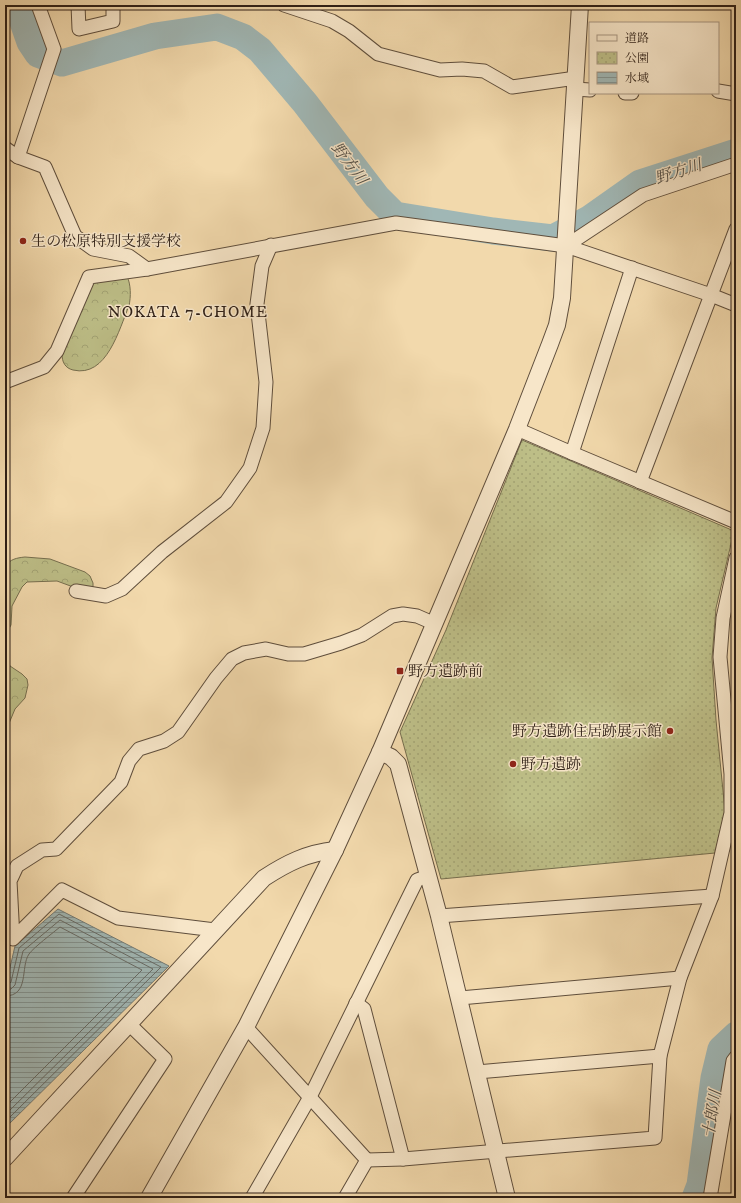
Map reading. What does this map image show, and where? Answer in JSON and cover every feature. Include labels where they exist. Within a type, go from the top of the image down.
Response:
[{"type":"street","points":[[18,157],[54,49],[38,5]]},
{"type":"street","points":[[78,5],[79,29],[113,21],[113,5]]},
{"type":"street","points":[[284,5],[332,21],[349,31],[378,54],[440,70],[462,69],[484,71],[512,87],[580,85]]},
{"type":"street","points":[[149,1198],[246,1027],[335,850],[380,752],[433,623],[517,428],[557,325],[562,298],[580,85],[580,5]]},
{"type":"street","points":[[719,91],[736,94]]},
{"type":"street","points":[[5,148],[18,157],[45,167],[75,236],[93,249],[129,256],[147,269]]},
{"type":"street","points":[[566,246],[643,195],[736,164]]},
{"type":"street","points":[[5,382],[44,367],[57,351],[89,277],[147,269],[396,223],[566,246],[711,295],[736,305]]},
{"type":"street","points":[[640,482],[736,229]]},
{"type":"street","points":[[76,591],[106,596],[122,589],[162,552],[226,502],[250,468],[263,428],[266,382],[257,304],[262,266],[271,245]]},
{"type":"street","points":[[572,453],[632,268]]},
{"type":"street","points":[[517,428],[572,453],[736,522]]},
{"type":"street","points":[[246,1027],[367,1160],[403,1159],[496,1150],[655,1138],[660,1056],[680,978],[712,896],[731,813],[731,774],[720,657],[722,618],[734,577],[736,558]]},
{"type":"street","points":[[215,930],[118,918],[62,890],[13,939],[10,881],[17,866],[42,850],[56,849],[121,782],[129,761],[139,749],[164,741],[178,732],[216,678],[232,659],[244,653],[266,649],[288,654],[304,654],[362,635],[392,616],[403,614],[417,616],[433,623]]},
{"type":"street","points":[[380,752],[391,757],[398,764],[460,998],[507,1198]]},
{"type":"street","points":[[5,1158],[264,878],[287,864],[318,852],[335,850]]},
{"type":"street","points":[[252,1198],[310,1097],[417,880],[428,876]]},
{"type":"street","points":[[439,916],[712,896]]},
{"type":"street","points":[[460,998],[680,978]]},
{"type":"street","points":[[356,1003],[364,1009],[403,1159]]},
{"type":"street","points":[[73,1198],[165,1059],[129,1024]]},
{"type":"street","points":[[477,1072],[660,1056]]},
{"type":"street","points":[[710,1198],[733,1061],[736,1057]]},
{"type":"street","points":[[346,1198],[367,1160]]},
{"type":"green space","points":[[127,276],[130,291],[129,306],[110,350],[95,367],[85,370],[73,370],[68,368],[63,362],[62,354],[94,280]]},
{"type":"green space","points":[[522,440],[734,531],[716,608],[712,658],[716,720],[725,811],[715,853],[441,879],[400,732],[446,630]]},
{"type":"green space","points":[[25,557],[50,559],[85,572],[90,576],[93,587],[76,588],[57,581],[27,582],[22,587],[12,606],[11,625],[5,636],[5,566],[14,559]]},
{"type":"green space","points":[[5,656],[10,666],[27,679],[28,685],[25,698],[15,709],[5,733]]},
{"type":"water","points":[[58,909],[169,966],[5,1128],[5,989],[15,946]]},
{"type":"waterway","name":"野方川","points":[[17,5],[30,42],[38,54],[62,63],[155,36],[217,27],[243,37],[260,50],[305,103],[377,197],[395,215],[493,231],[553,238],[589,219],[640,183],[736,152]]},
{"type":"waterway","name":"十郎川","points":[[695,1198],[700,1185],[714,1078],[721,1049],[736,1035]]},
{"type":"place","name":"生の松原特別支援学校","points":[[23,241]]},
{"type":"place","name":"野方遺跡前","points":[[400,671]]},
{"type":"place","name":"野方遺跡住居跡展示館","points":[[670,731]]},
{"type":"place","name":"野方遺跡","points":[[513,764]]},
{"type":"district","name":"NOKATA 7-CHOME","points":[[188,311]]}]
